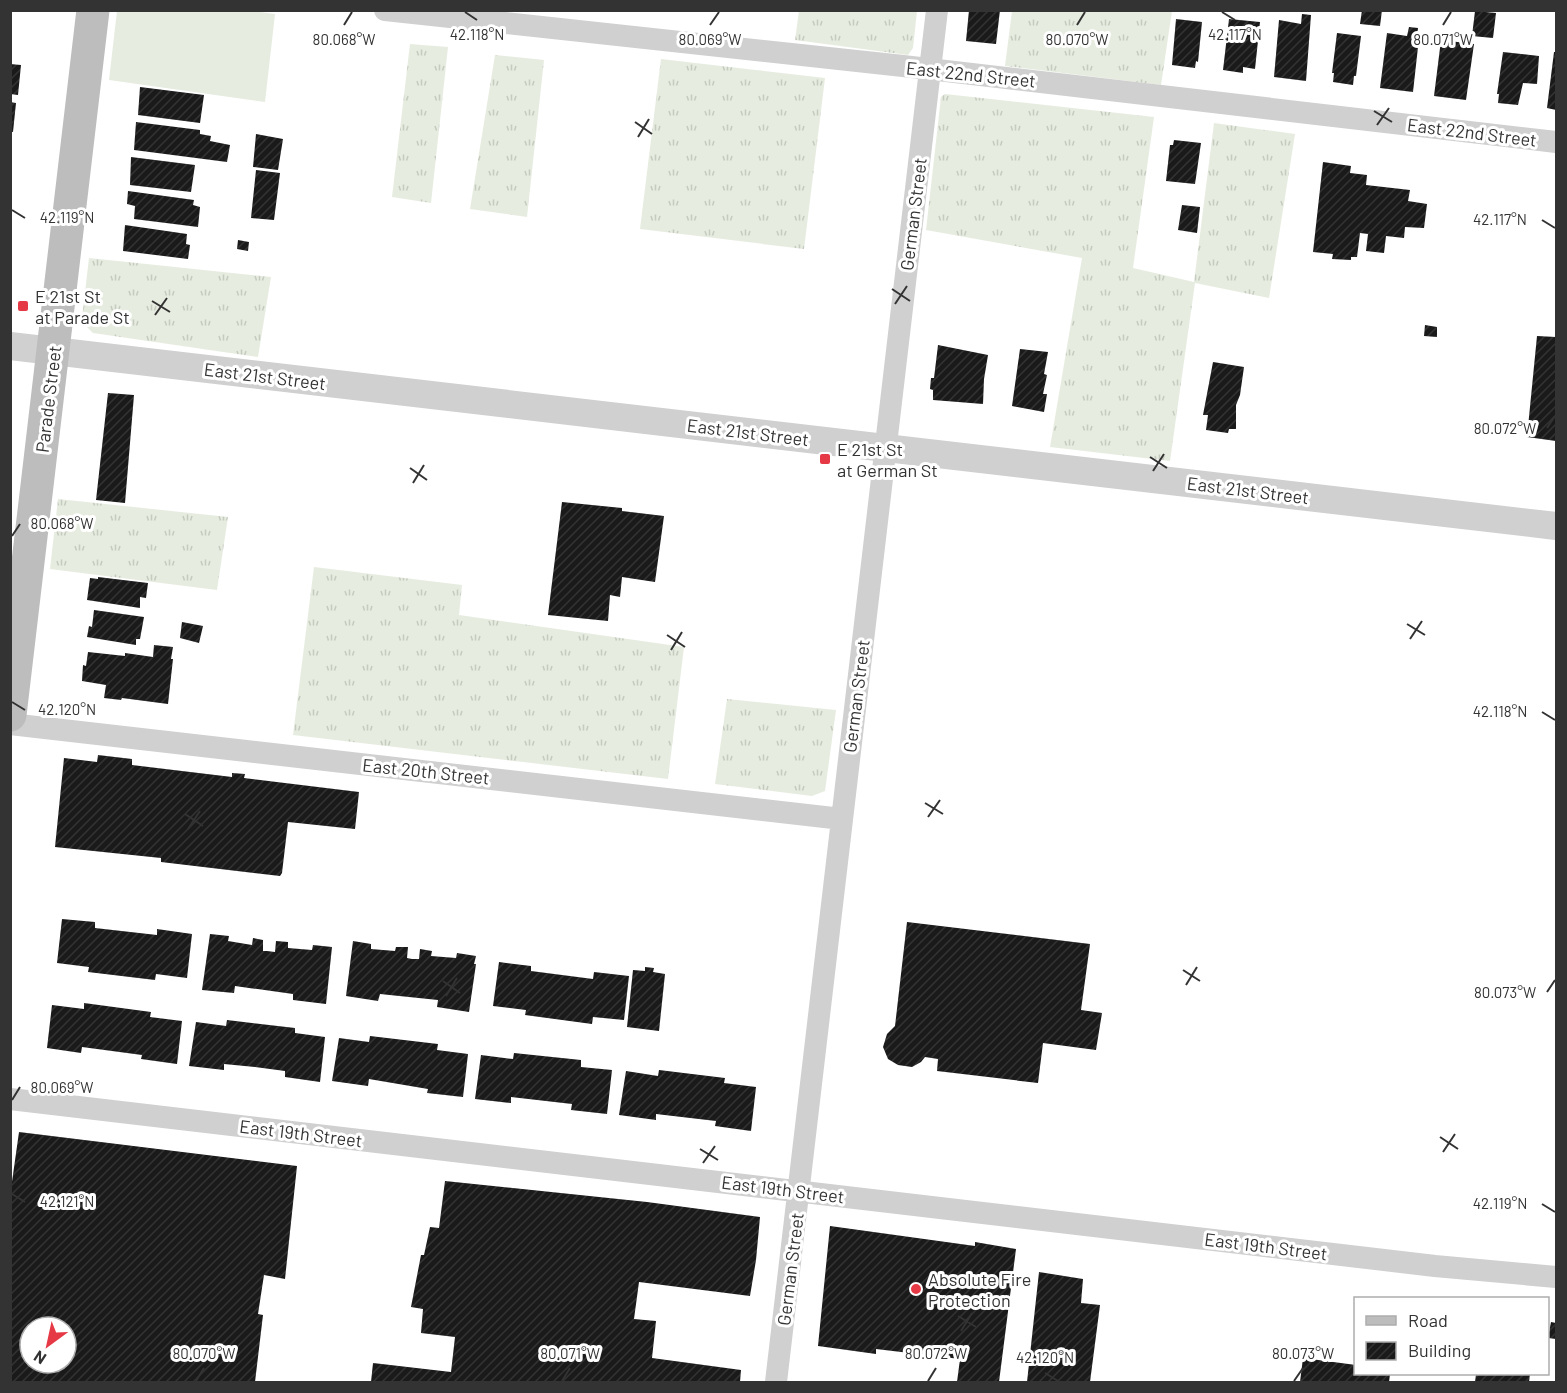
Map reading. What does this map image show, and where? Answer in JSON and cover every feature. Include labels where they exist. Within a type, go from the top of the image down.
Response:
[{"type":"main road","name":"Parade Street","points":[[10,716],[93,10]]},
{"type":"street","name":"East 22nd Street","points":[[385,10],[1557,142]]},
{"type":"street","name":"German Street","points":[[776,1383],[938,10]]},
{"type":"street","name":"East 21st Street","points":[[10,346],[1557,526]]},
{"type":"street","name":"East 20th Street","points":[[10,724],[842,819]]},
{"type":"street","name":"East 19th Street","points":[[10,1099],[1435,1266],[1557,1277]]},
{"type":"green space","points":[[245,10],[275,14],[265,102],[109,80],[117,11]]},
{"type":"green space","points":[[799,11],[917,11],[913,48],[908,55],[795,40]]},
{"type":"green space","points":[[1012,11],[1172,11],[1161,85],[1005,66]]},
{"type":"green space","points":[[410,44],[448,47],[431,203],[392,197]]},
{"type":"green space","points":[[495,55],[544,60],[527,217],[470,209]]},
{"type":"green space","points":[[661,59],[825,78],[804,249],[640,229]]},
{"type":"green space","points":[[945,94],[1154,117],[1133,268],[1194,282],[1214,123],[1295,134],[1269,298],[1195,283],[1170,461],[1050,447],[1082,258],[926,230],[941,97]]},
{"type":"green space","points":[[89,258],[271,277],[258,357],[93,333],[83,323],[82,318]]},
{"type":"green space","points":[[58,499],[228,517],[217,590],[50,569]]},
{"type":"green space","points":[[314,567],[462,585],[459,615],[684,647],[668,779],[293,735]]},
{"type":"green space","points":[[727,699],[836,710],[825,791],[812,796],[715,784]]},
{"type":"building","points":[[969,10],[1000,10],[996,44],[966,41]]},
{"type":"building","points":[[1362,10],[1382,10],[1380,26],[1360,24]]},
{"type":"building","points":[[1475,11],[1496,13],[1493,38],[1472,36]]},
{"type":"building","points":[[1302,14],[1311,15],[1306,81],[1274,77],[1279,20],[1301,24]]},
{"type":"building","points":[[1176,19],[1202,22],[1198,62],[1196,61],[1195,68],[1172,65]]},
{"type":"building","points":[[1229,19],[1260,22],[1255,69],[1243,67],[1243,73],[1223,70]]},
{"type":"building","points":[[1409,27],[1418,28],[1417,37],[1419,38],[1413,92],[1380,88],[1387,33],[1407,36]]},
{"type":"building","points":[[1337,33],[1361,36],[1353,85],[1333,82]]},
{"type":"building","points":[[1441,40],[1474,44],[1466,100],[1434,96]]},
{"type":"building","points":[[1503,52],[1539,56],[1537,84],[1523,83],[1518,105],[1498,103],[1499,94],[1497,94]]},
{"type":"building","points":[[1554,52],[1556,52],[1556,110],[1547,108]]},
{"type":"building","points":[[10,64],[21,65],[18,95],[10,94]]},
{"type":"building","points":[[140,87],[204,95],[200,123],[138,115]]},
{"type":"building","points":[[10,102],[16,103],[13,132],[10,132]]},
{"type":"building","points":[[136,122],[200,130],[200,134],[211,136],[210,141],[230,145],[227,162],[134,150]]},
{"type":"building","points":[[256,134],[283,139],[278,170],[253,167]]},
{"type":"building","points":[[1174,140],[1201,143],[1195,184],[1166,181],[1170,145],[1173,145]]},
{"type":"building","points":[[131,157],[195,165],[191,192],[130,185]]},
{"type":"building","points":[[1323,162],[1351,166],[1350,173],[1367,175],[1366,185],[1410,190],[1408,201],[1427,204],[1424,228],[1405,227],[1404,238],[1386,236],[1384,253],[1366,251],[1368,234],[1360,233],[1357,257],[1351,257],[1351,260],[1332,259],[1333,254],[1313,252]]},
{"type":"building","points":[[256,170],[280,173],[274,220],[251,218]]},
{"type":"building","points":[[128,191],[194,200],[193,205],[200,207],[198,227],[134,219],[135,206],[127,204]]},
{"type":"building","points":[[1182,205],[1200,207],[1197,233],[1178,230]]},
{"type":"building","points":[[125,225],[187,234],[186,244],[190,245],[188,259],[123,251]]},
{"type":"building","points":[[238,240],[249,242],[248,251],[237,249]]},
{"type":"building","points":[[1425,325],[1437,327],[1437,337],[1424,336]]},
{"type":"building","points":[[1537,336],[1556,337],[1556,441],[1527,437]]},
{"type":"building","points":[[938,345],[988,355],[983,404],[933,400],[933,390],[930,389],[931,378],[934,378]]},
{"type":"building","points":[[1020,349],[1048,352],[1044,374],[1047,375],[1043,394],[1047,394],[1044,412],[1012,406]]},
{"type":"building","points":[[1213,362],[1244,367],[1240,395],[1236,405],[1236,429],[1229,429],[1228,433],[1206,430],[1208,415],[1203,415]]},
{"type":"building","points":[[108,393],[134,395],[125,503],[96,500]]},
{"type":"building","points":[[562,502],[622,508],[622,511],[664,516],[655,582],[622,577],[620,597],[610,595],[608,621],[548,615]]},
{"type":"building","points":[[98,577],[148,583],[146,598],[140,597],[140,608],[87,600],[90,578],[98,579]]},
{"type":"building","points":[[94,610],[144,617],[140,639],[136,639],[136,645],[87,637],[89,626],[92,627]]},
{"type":"building","points":[[182,622],[203,626],[199,643],[180,638]]},
{"type":"building","points":[[154,645],[173,647],[168,704],[104,698],[106,685],[82,681],[83,665],[86,666],[88,652],[125,656],[125,653],[153,657]]},
{"type":"building","points":[[98,755],[132,759],[132,765],[232,777],[232,773],[245,774],[244,778],[359,792],[355,829],[288,822],[280,876],[161,862],[161,858],[55,847],[64,758],[97,762]]},
{"type":"building","points":[[62,919],[95,922],[95,928],[157,935],[157,929],[192,934],[187,978],[156,974],[155,980],[88,972],[89,967],[57,963]]},
{"type":"building","points":[[907,922],[1090,944],[1081,1010],[1102,1013],[1096,1050],[1043,1043],[1038,1083],[937,1071],[938,1059],[925,1057],[912,1067],[898,1065],[888,1059],[883,1047],[887,1034],[895,1026]]},
{"type":"building","points":[[210,934],[229,936],[228,941],[252,945],[253,938],[263,940],[263,951],[275,952],[276,941],[288,942],[288,948],[312,950],[313,945],[332,947],[326,1004],[293,1000],[293,994],[235,986],[234,993],[202,990]]},
{"type":"building","points":[[353,941],[371,944],[371,949],[395,951],[396,947],[408,947],[407,958],[412,959],[419,959],[420,949],[432,951],[431,956],[456,958],[457,953],[476,956],[469,1012],[437,1007],[438,1000],[380,994],[378,1001],[346,996]]},
{"type":"building","points":[[499,962],[531,966],[531,971],[593,979],[594,972],[629,976],[624,1020],[593,1017],[592,1024],[525,1015],[526,1010],[493,1006]]},
{"type":"building","points":[[645,967],[654,968],[653,972],[665,974],[659,1031],[627,1027],[633,970],[645,971]]},
{"type":"building","points":[[84,1003],[151,1012],[150,1017],[182,1021],[177,1064],[141,1059],[142,1055],[82,1047],[81,1053],[47,1048],[52,1005],[84,1009]]},
{"type":"building","points":[[227,1020],[295,1028],[295,1033],[325,1037],[320,1082],[285,1077],[285,1071],[255,1067],[224,1064],[224,1070],[189,1066],[196,1022],[226,1026]]},
{"type":"building","points":[[370,1036],[438,1044],[437,1050],[468,1054],[463,1097],[427,1093],[428,1089],[369,1079],[368,1086],[332,1081],[339,1038],[369,1042]]},
{"type":"building","points":[[514,1053],[581,1060],[581,1067],[612,1070],[607,1114],[571,1110],[572,1104],[511,1097],[511,1103],[475,1099],[481,1055],[513,1059]]},
{"type":"building","points":[[659,1070],[725,1078],[724,1083],[756,1087],[751,1131],[715,1126],[716,1121],[656,1114],[656,1120],[619,1115],[626,1071],[658,1076]]},
{"type":"building","points":[[19,1132],[297,1166],[285,1279],[264,1275],[258,1314],[263,1315],[255,1382],[10,1382],[10,1196]]},
{"type":"building","points":[[445,1181],[647,1202],[760,1217],[750,1296],[639,1282],[634,1319],[656,1321],[652,1358],[741,1370],[740,1382],[371,1382],[373,1363],[451,1372],[455,1337],[421,1333],[423,1309],[411,1307],[421,1255],[424,1255],[430,1227],[439,1228]]},
{"type":"building","points":[[830,1226],[975,1246],[975,1242],[1016,1249],[999,1382],[957,1382],[960,1359],[876,1349],[876,1354],[818,1346]]},
{"type":"building","points":[[1039,1272],[1083,1279],[1081,1303],[1100,1305],[1090,1382],[1027,1382]]},
{"type":"building","points":[[1551,1322],[1556,1323],[1556,1339],[1549,1338]]},
{"type":"building","points":[[1303,1358],[1354,1365],[1354,1375],[1390,1375],[1389,1382],[1300,1382]]},
{"type":"building","points":[[1476,1375],[1530,1375],[1529,1382],[1475,1382]]},
{"type":"place","name":"E 21st St at Parade St","points":[[23,306]]},
{"type":"place","name":"E 21st St at German St","points":[[825,459]]},
{"type":"place","name":"Absolute Fire Protection","points":[[916,1289]]}]
